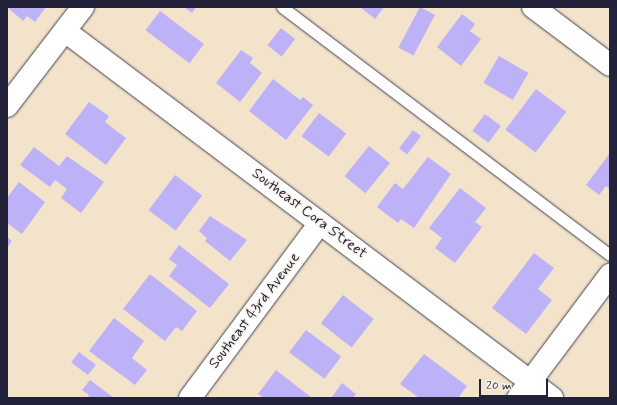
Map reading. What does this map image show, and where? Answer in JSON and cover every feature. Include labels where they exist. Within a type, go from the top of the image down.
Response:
[{"type":"street","points":[[7,106],[84,7]]},
{"type":"street","points":[[533,7],[610,65]]},
{"type":"street","name":"Southeast Cora Street","points":[[65,31],[320,223],[524,390],[552,398]]},
{"type":"street","name":"Southeast 43rd Avenue","points":[[190,398],[320,223]]},
{"type":"street","points":[[524,390],[610,276]]},
{"type":"lane","points":[[282,7],[610,255]]},
{"type":"building","points":[[7,7],[46,7],[35,22],[27,16],[23,21]]},
{"type":"building","points":[[184,7],[196,7],[192,13]]},
{"type":"building","points":[[360,7],[384,7],[375,19]]},
{"type":"building","points":[[420,7],[435,15],[413,56],[398,48]]},
{"type":"building","points":[[160,11],[204,44],[189,63],[146,30]]},
{"type":"building","points":[[462,14],[475,24],[470,31],[481,39],[461,66],[437,47]]},
{"type":"building","points":[[281,28],[295,39],[282,56],[267,45]]},
{"type":"building","points":[[241,50],[253,58],[250,63],[262,73],[240,102],[216,83]]},
{"type":"building","points":[[499,56],[528,73],[513,100],[484,83]]},
{"type":"building","points":[[273,79],[300,100],[303,97],[313,105],[286,140],[249,111]]},
{"type":"building","points":[[536,89],[566,112],[536,153],[505,130]]},
{"type":"building","points":[[89,102],[109,116],[105,122],[126,138],[106,165],[65,134]]},
{"type":"building","points":[[319,113],[346,133],[329,157],[302,136]]},
{"type":"building","points":[[485,114],[501,126],[488,143],[472,131]]},
{"type":"building","points":[[413,130],[421,136],[407,154],[399,148]]},
{"type":"building","points":[[369,146],[390,163],[365,193],[344,176]]},
{"type":"building","points":[[34,147],[59,166],[67,156],[104,182],[81,213],[61,198],[67,189],[55,180],[50,187],[20,165]]},
{"type":"building","points":[[610,153],[610,189],[606,186],[599,195],[586,185]]},
{"type":"building","points":[[428,157],[451,174],[414,228],[401,219],[398,223],[377,207],[395,183],[403,189]]},
{"type":"building","points":[[175,175],[202,195],[176,231],[149,210]]},
{"type":"building","points":[[19,182],[45,202],[22,234],[7,223],[7,198]]},
{"type":"building","points":[[460,188],[486,208],[475,222],[482,227],[455,263],[435,248],[442,238],[429,228]]},
{"type":"building","points":[[210,216],[247,240],[230,261],[205,241],[207,238],[199,231]]},
{"type":"building","points":[[7,237],[12,241],[7,248]]},
{"type":"building","points":[[179,245],[229,284],[210,308],[169,276],[177,265],[169,259]]},
{"type":"building","points":[[534,253],[554,268],[538,289],[552,300],[526,334],[492,308]]},
{"type":"building","points":[[150,274],[197,311],[182,331],[176,327],[165,341],[123,309]]},
{"type":"building","points":[[343,295],[374,319],[352,347],[321,323]]},
{"type":"building","points":[[114,318],[144,341],[132,358],[147,370],[135,385],[89,351]]},
{"type":"building","points":[[306,330],[341,356],[324,379],[289,352]]},
{"type":"building","points":[[79,352],[96,365],[88,375],[71,362]]},
{"type":"building","points":[[424,354],[467,386],[458,398],[419,398],[400,384]]},
{"type":"building","points":[[276,370],[312,398],[264,398],[258,394]]},
{"type":"building","points":[[90,380],[114,398],[87,398],[89,395],[82,390]]},
{"type":"building","points":[[342,383],[356,394],[353,398],[332,397]]}]
